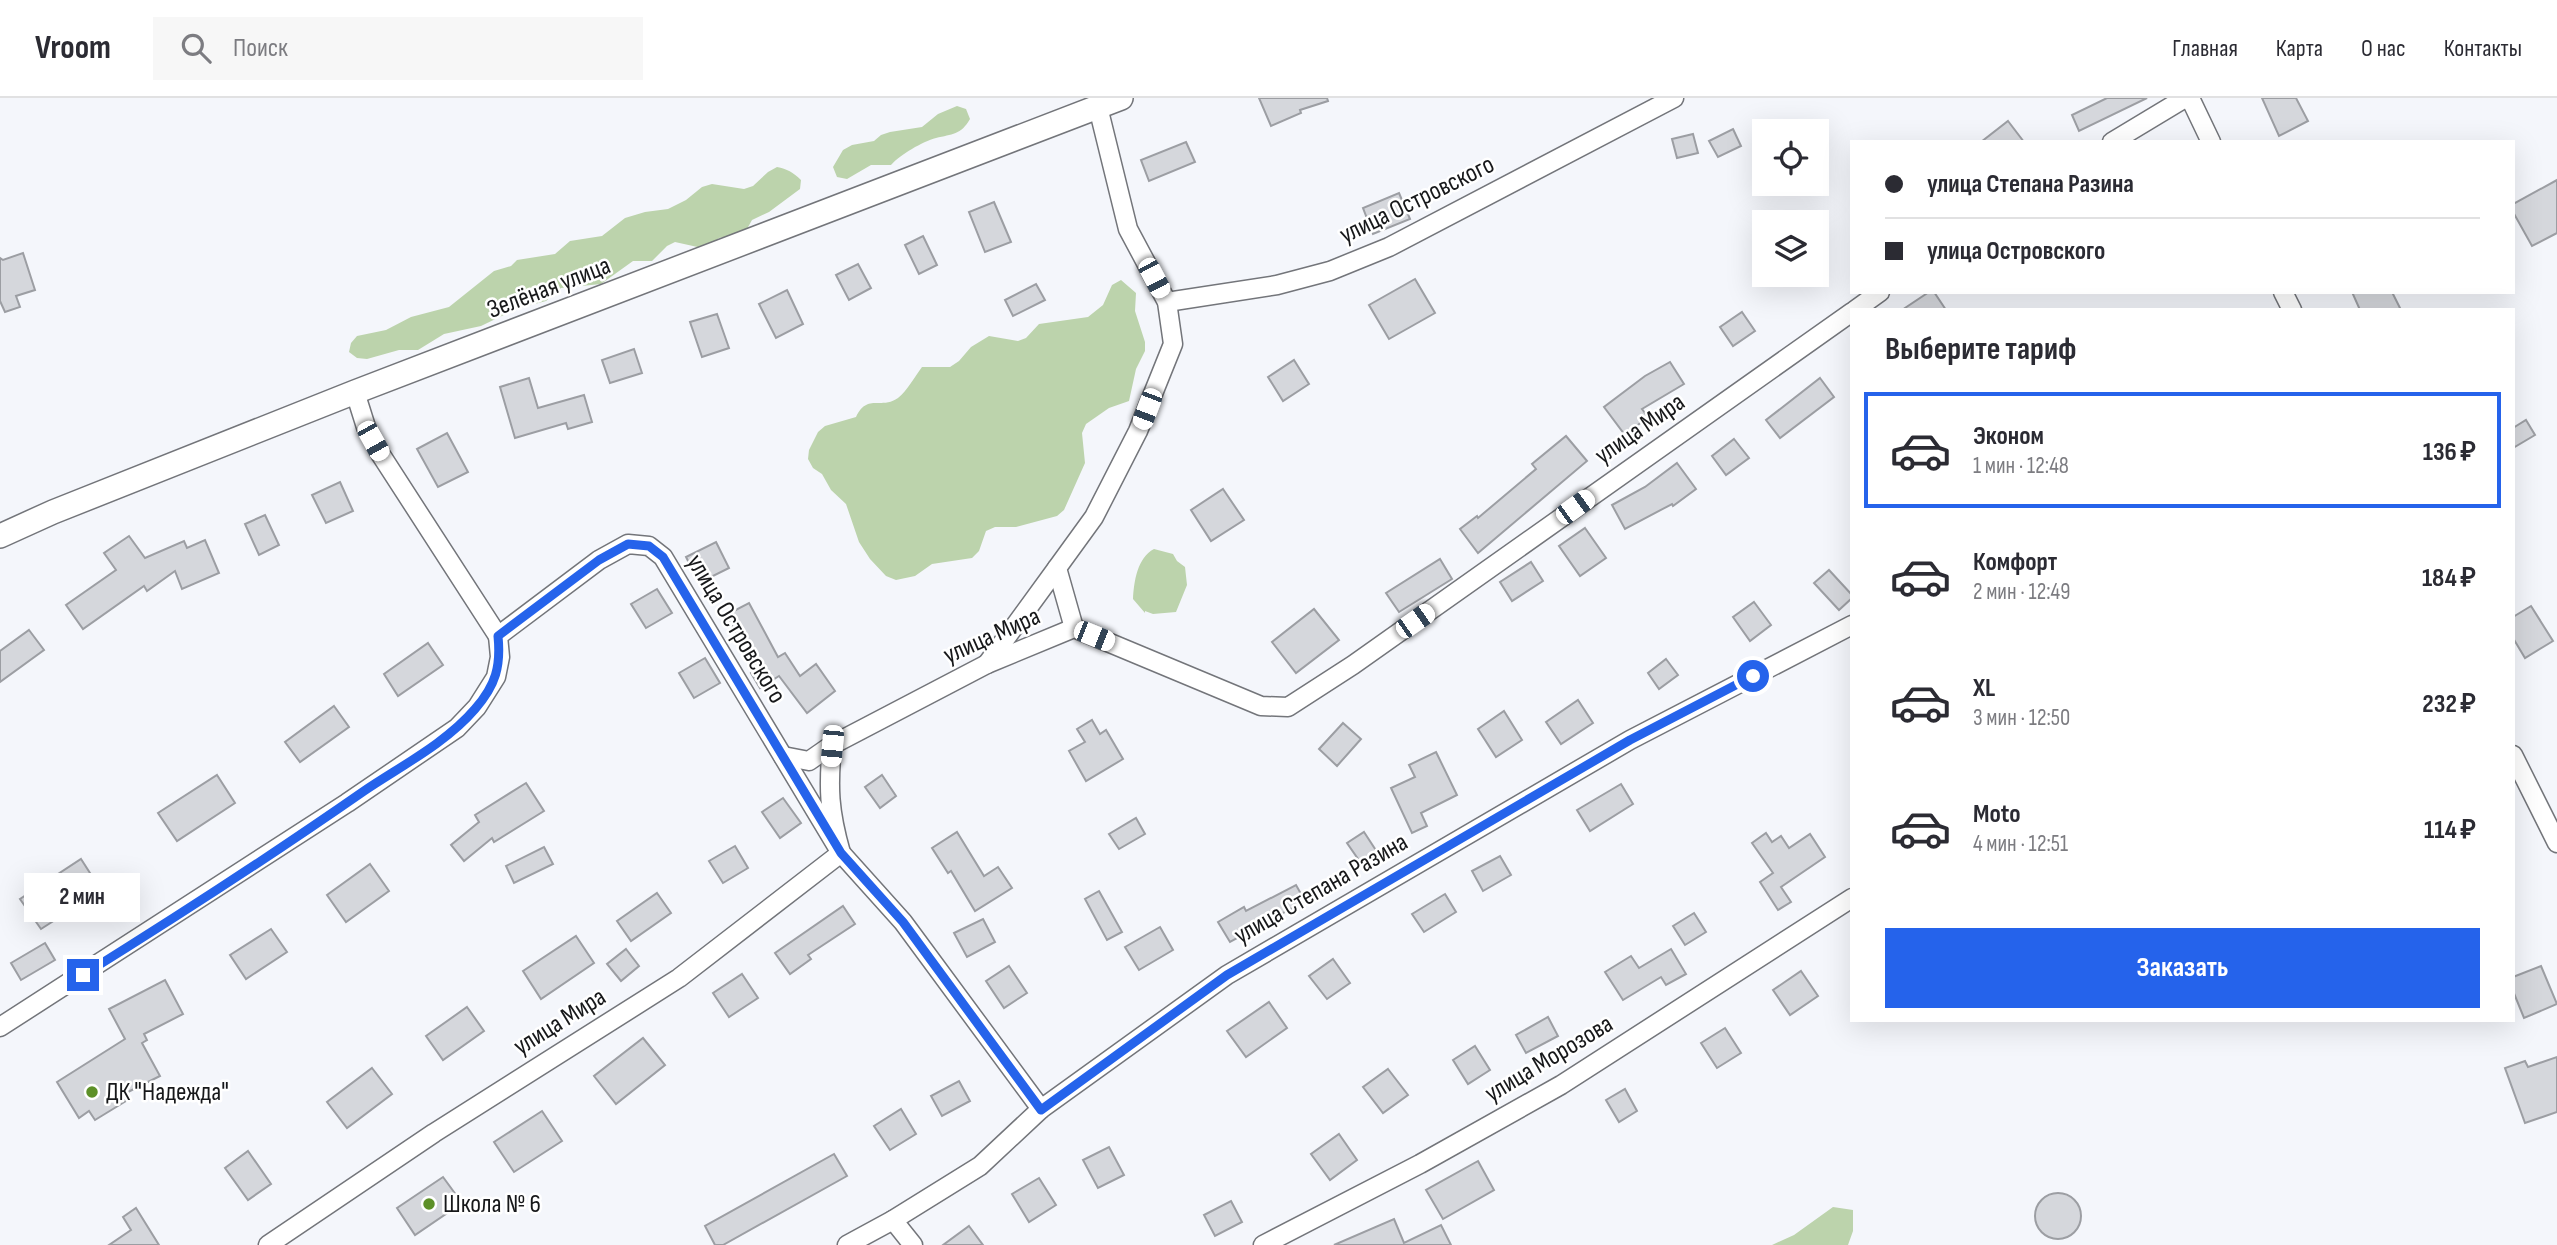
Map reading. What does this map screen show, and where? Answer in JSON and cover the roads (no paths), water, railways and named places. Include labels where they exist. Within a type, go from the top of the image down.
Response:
[{"type":"street","name":"Зелёная улица","points":[[0,536],[53,512],[355,392],[1121,98]]},
{"type":"street","name":"улица Островского","points":[[1167,302],[1277,285],[1342,266],[1389,247],[1674,98]]},
{"type":"street","points":[[2115,140],[2185,98]]},
{"type":"street","points":[[2190,98],[2210,140]]},
{"type":"street","points":[[987,664],[1094,517],[1138,431],[1173,344],[1167,302],[1128,229],[1098,107]]},
{"type":"street","name":"улица Мира","points":[[1857,308],[1877,294]]},
{"type":"street","name":"улица Мира","points":[[783,756],[808,761],[987,664],[1074,628],[1208,682],[1242,700],[1261,706],[1288,707],[1364,657],[1850,313]]},
{"type":"street","points":[[0,1027],[258,862],[457,728],[477,707],[496,677],[500,657],[498,636],[381,455],[366,427],[355,392]]},
{"type":"street","name":"улица Островского","points":[[498,636],[599,560],[628,544],[649,546],[663,557],[841,853],[903,922],[1041,1110]]},
{"type":"street","points":[[1057,568],[1074,628]]},
{"type":"street","name":"улица Степана Разина","points":[[847,1245],[980,1166],[1041,1110],[1227,975],[1630,740],[1850,626]]},
{"type":"street","points":[[832,746],[828,789],[831,819],[841,853]]},
{"type":"street","points":[[2515,759],[2557,843]]},
{"type":"street","name":"улица Мира","points":[[268,1245],[434,1133],[679,978],[841,853]]},
{"type":"street","name":"улица Морозова","points":[[1263,1245],[1420,1164],[1560,1085],[1850,899]]},
{"type":"street","points":[[893,1220],[913,1245]]},
{"type":"place","name":"ДК \"Надежда\"","points":[[92,1092]]},
{"type":"place","name":"Школа № 6","points":[[429,1204]]}]
